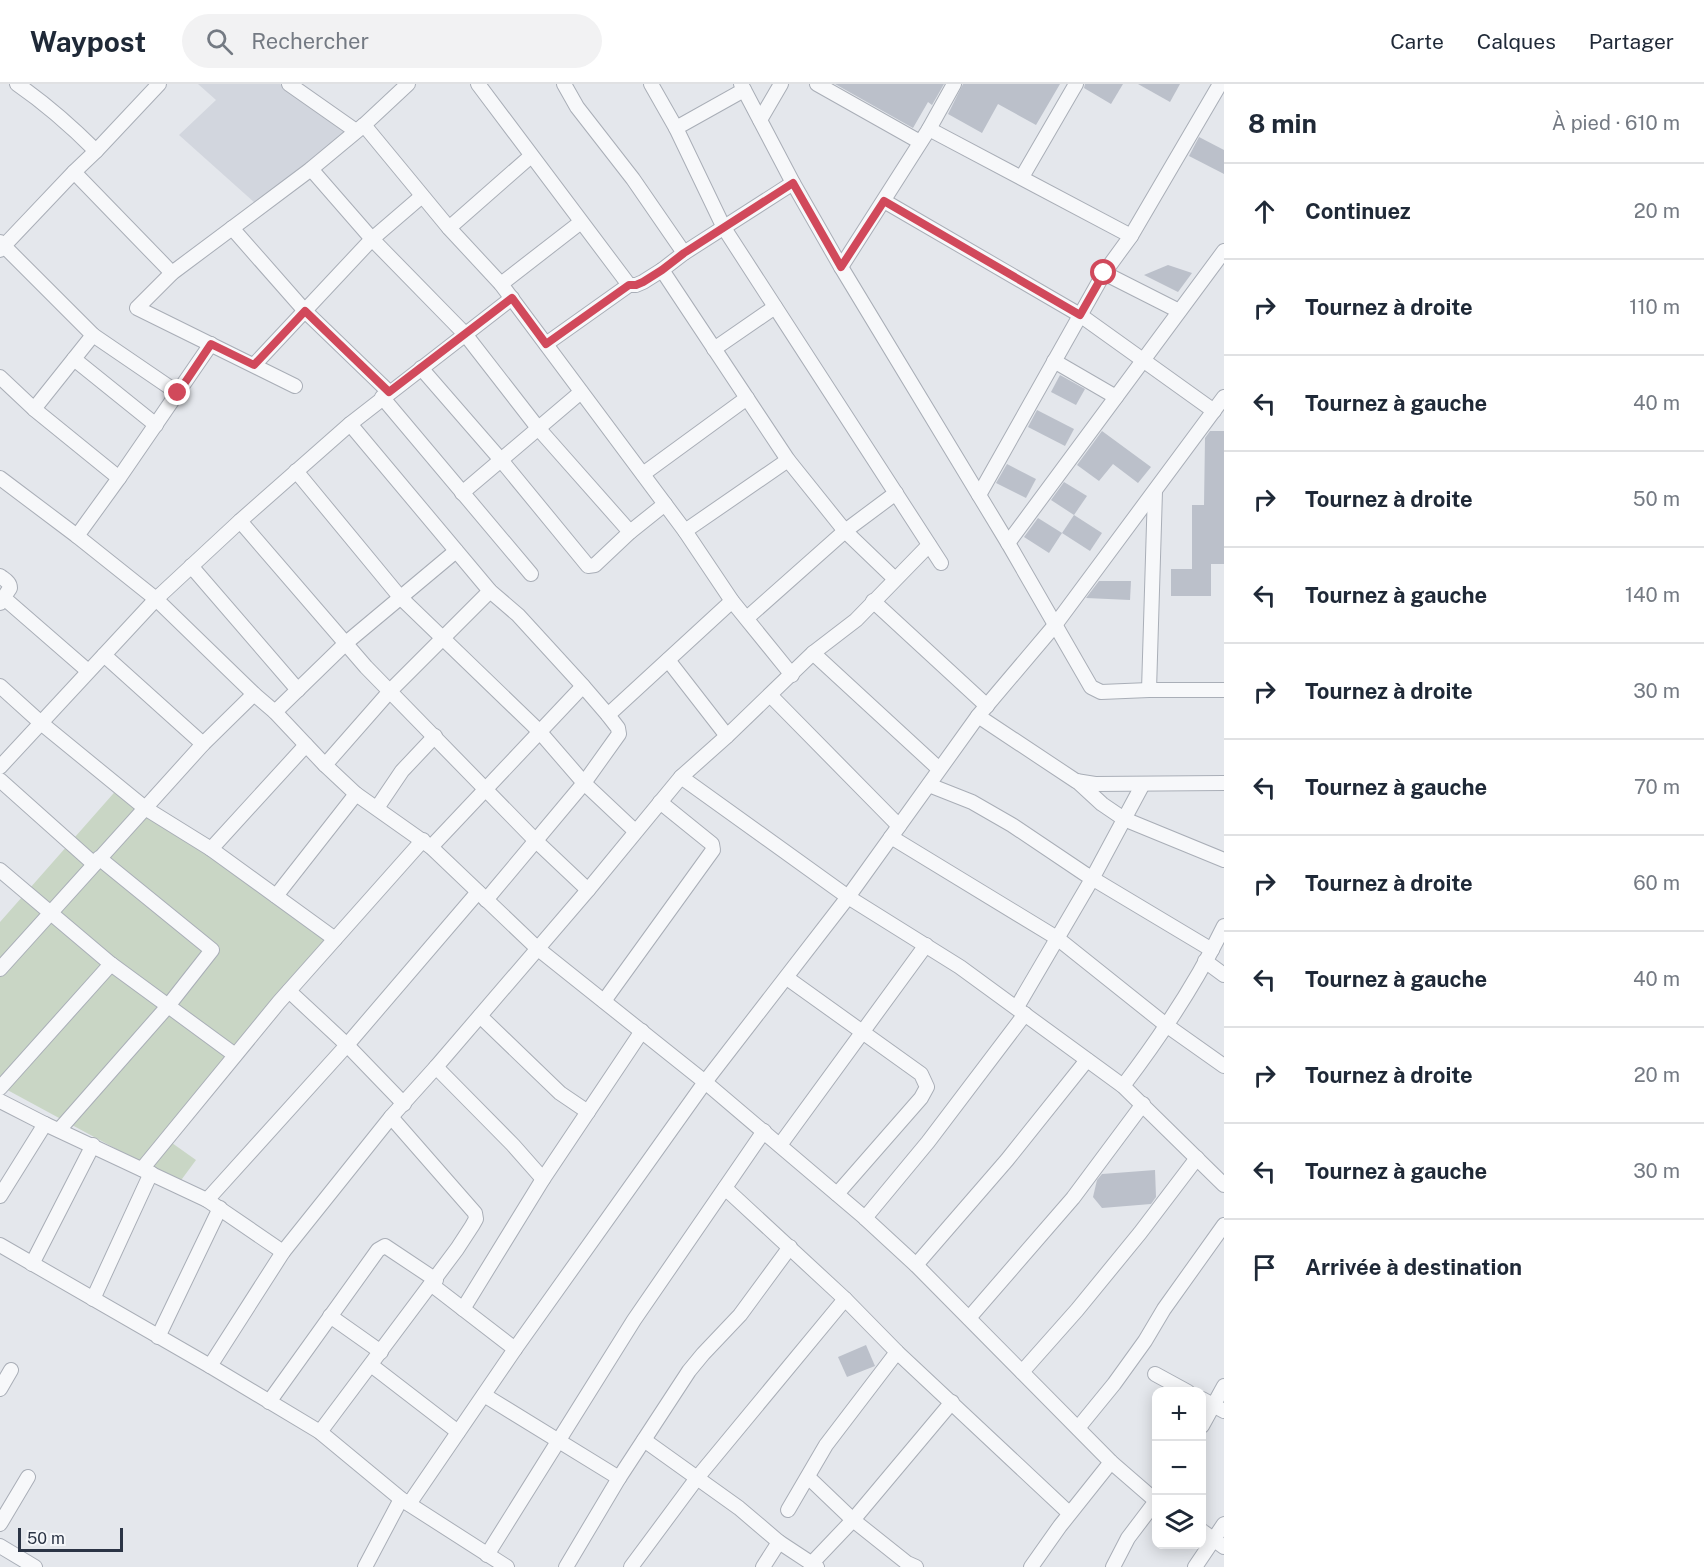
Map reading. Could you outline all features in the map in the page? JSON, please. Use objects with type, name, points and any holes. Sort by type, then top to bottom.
[{"type":"street","points":[[17,84],[44,103],[96,151]]},
{"type":"street","points":[[159,84],[1,246],[93,335],[178,393]]},
{"type":"street","points":[[289,84],[360,128],[501,284],[685,531],[732,601],[792,675]]},
{"type":"street","points":[[295,386],[137,308],[172,273],[311,169],[408,84]]},
{"type":"street","points":[[478,84],[629,285]]},
{"type":"street","points":[[564,84],[577,107],[633,179],[684,253]]},
{"type":"street","points":[[651,84],[676,128],[724,228],[941,563]]},
{"type":"street","points":[[760,120],[781,84]]},
{"type":"street","points":[[817,84],[920,142]]},
{"type":"street","points":[[841,267],[929,129],[954,84]]},
{"type":"street","points":[[1022,177],[1076,84]]},
{"type":"street","points":[[979,495],[1104,273],[1131,236],[1220,84]]},
{"type":"street","points":[[676,128],[742,87],[841,267],[1008,543],[1090,687],[1101,692],[1224,690]]},
{"type":"street","points":[[929,129],[1131,236]]},
{"type":"street","points":[[449,228],[531,156]]},
{"type":"street","points":[[311,169],[372,239],[465,334],[538,428],[630,532]]},
{"type":"street","points":[[74,172],[172,273]]},
{"type":"street","points":[[546,344],[629,285],[643,282],[793,183]]},
{"type":"street","points":[[254,365],[372,239],[422,196]]},
{"type":"street","points":[[884,201],[1080,315],[1214,411]]},
{"type":"street","points":[[501,284],[581,222]]},
{"type":"street","points":[[232,228],[305,311],[386,395],[462,493],[531,574]]},
{"type":"street","points":[[1008,543],[1224,251]]},
{"type":"street","points":[[662,270],[788,460],[844,531],[895,579]]},
{"type":"street","points":[[1104,273],[1179,311]]},
{"type":"street","points":[[0,767],[156,599],[240,521],[350,424],[512,298]]},
{"type":"street","points":[[714,349],[775,307]]},
{"type":"street","points":[[34,409],[93,335]]},
{"type":"street","points":[[77,536],[211,344]]},
{"type":"street","points":[[74,359],[156,425]]},
{"type":"street","points":[[1054,361],[1116,397]]},
{"type":"street","points":[[421,368],[501,460],[588,566],[595,565],[630,532],[665,504]]},
{"type":"street","points":[[0,377],[34,409],[119,478]]},
{"type":"street","points":[[462,493],[581,392]]},
{"type":"street","points":[[365,1567],[405,1502],[458,1432],[515,1348],[705,1082],[848,897],[983,711],[1055,625],[1224,397]]},
{"type":"street","points":[[643,474],[747,398]]},
{"type":"street","points":[[207,1200],[535,840],[584,783],[619,734],[618,728],[583,686],[518,615],[490,591],[350,424]]},
{"type":"street","points":[[685,531],[788,460]]},
{"type":"street","points":[[296,471],[400,597],[539,731],[584,783],[636,831]]},
{"type":"street","points":[[0,478],[156,599],[275,712],[356,794],[427,844],[537,948],[705,1082],[865,1218],[916,1265],[1111,1462],[1152,1498]]},
{"type":"street","points":[[1149,690],[1155,490]]},
{"type":"street","points":[[747,618],[844,531],[896,493]]},
{"type":"street","points":[[240,521],[366,667],[535,840],[588,890]]},
{"type":"street","points":[[210,1366],[283,1252],[391,1117],[588,890],[681,777],[813,653],[856,620],[929,545]]},
{"type":"street","points":[[275,712],[346,643],[456,551]]},
{"type":"street","points":[[191,566],[298,690]]},
{"type":"street","points":[[0,576],[10,585],[2,600],[88,671]]},
{"type":"street","points":[[325,765],[390,691],[490,591]]},
{"type":"street","points":[[608,715],[732,601]]},
{"type":"street","points":[[873,601],[983,711],[1076,781],[1102,804],[1124,819],[1224,860]]},
{"type":"street","points":[[813,653],[939,770]]},
{"type":"street","points":[[104,655],[203,744]]},
{"type":"street","points":[[668,660],[727,736]]},
{"type":"street","points":[[0,686],[41,723],[146,808],[211,849],[335,939]]},
{"type":"street","points":[[93,1299],[147,1171],[235,1055],[335,939],[427,844],[486,788],[583,686]]},
{"type":"street","points":[[0,969],[203,744],[254,694]]},
{"type":"street","points":[[770,695],[895,832],[1057,939],[1166,1025],[1224,1066]]},
{"type":"street","points":[[377,808],[402,771],[435,736]]},
{"type":"street","points":[[211,849],[306,745]]},
{"type":"street","points":[[681,777],[848,897],[960,967],[1123,1086],[1224,1185]]},
{"type":"street","points":[[0,780],[96,861],[212,950],[168,1006],[59,1130]]},
{"type":"street","points":[[1076,781],[1095,784],[1224,783]]},
{"type":"street","points":[[929,784],[972,802],[1012,825],[1209,956],[1224,975]]},
{"type":"street","points":[[865,1218],[928,1142],[1021,1010],[1057,939],[1143,784]]},
{"type":"street","points":[[276,896],[356,794]]},
{"type":"street","points":[[604,1001],[713,850],[712,844],[660,802]]},
{"type":"street","points":[[0,870],[111,964],[235,1055]]},
{"type":"street","points":[[1123,1086],[1166,1025],[1209,956],[1224,926]]},
{"type":"street","points":[[780,1144],[926,945]]},
{"type":"street","points":[[0,1088],[111,964]]},
{"type":"street","points":[[787,978],[921,1074],[927,1087],[921,1098],[837,1194]]},
{"type":"street","points":[[289,991],[347,1045],[404,1104]]},
{"type":"street","points":[[480,1016],[560,1093],[588,1112]]},
{"type":"street","points":[[463,1309],[543,1179],[642,1031]]},
{"type":"street","points":[[916,1265],[1007,1160],[1087,1060]]},
{"type":"street","points":[[436,1067],[543,1179]]},
{"type":"street","points":[[0,1101],[207,1200],[283,1252]]},
{"type":"street","points":[[969,1318],[1073,1198],[1143,1104]]},
{"type":"street","points":[[320,1432],[434,1282],[476,1219],[475,1213],[391,1117]]},
{"type":"street","points":[[0,1196],[45,1124]]},
{"type":"street","points":[[487,1555],[634,1320],[764,1131]]},
{"type":"street","points":[[32,1264],[93,1146]]},
{"type":"street","points":[[1022,1372],[1077,1310],[1140,1233],[1197,1158]]},
{"type":"street","points":[[725,1188],[1069,1513]]},
{"type":"street","points":[[158,1337],[220,1208]]},
{"type":"street","points":[[1078,1428],[1145,1341],[1164,1309],[1224,1225]]},
{"type":"street","points":[[0,1245],[320,1432],[405,1502],[507,1567]]},
{"type":"street","points":[[269,1402],[378,1250],[385,1246],[434,1282],[463,1309],[515,1348]]},
{"type":"street","points":[[566,1567],[619,1478],[689,1371],[740,1315],[790,1247]]},
{"type":"street","points":[[631,1567],[697,1478],[845,1299]]},
{"type":"street","points":[[330,1316],[381,1352]]},
{"type":"street","points":[[788,1510],[826,1445],[897,1352]]},
{"type":"street","points":[[371,1365],[458,1432]]},
{"type":"street","points":[[0,1389],[11,1370]]},
{"type":"street","points":[[1155,1374],[1179,1387]]},
{"type":"street","points":[[1206,1418],[1224,1386]]},
{"type":"street","points":[[484,1395],[619,1478]]},
{"type":"street","points":[[644,1440],[739,1508],[779,1542],[814,1565],[952,1402]]},
{"type":"street","points":[[1030,1567],[1069,1513],[1111,1462]]},
{"type":"street","points":[[0,1524],[28,1477]]},
{"type":"street","points":[[808,1477],[853,1520],[907,1563],[916,1567]]},
{"type":"street","points":[[1113,1567],[1128,1538],[1152,1506]]},
{"type":"street","points":[[1195,1567],[1219,1543],[1224,1524]]},
{"type":"street","points":[[1206,1535],[1219,1543]]},
{"type":"street","points":[[763,1567],[779,1542]]},
{"type":"street","points":[[0,1546],[34,1567]]},
{"type":"shaded area","points":[[198,84],[280,84],[347,131],[255,203],[179,135],[216,100]]},
{"type":"green space","points":[[120,786],[334,939],[172,1143],[196,1160],[179,1183],[0,1086],[0,922]]},
{"type":"building","points":[[835,84],[944,84],[932,105],[928,102],[913,128]]},
{"type":"building","points":[[963,84],[1060,84],[1036,125],[998,104],[982,133],[948,114]]},
{"type":"building","points":[[1085,84],[1123,84],[1111,104],[1084,88]]},
{"type":"building","points":[[1138,84],[1180,84],[1170,102]]},
{"type":"building","points":[[1199,137],[1224,150],[1224,174],[1189,156]]},
{"type":"building","points":[[1168,265],[1192,273],[1178,292],[1144,275]]},
{"type":"building","points":[[1060,375],[1085,389],[1076,405],[1051,392]]},
{"type":"building","points":[[1037,410],[1074,429],[1065,446],[1028,427]]},
{"type":"building","points":[[1102,431],[1151,467],[1138,483],[1113,464],[1099,481],[1077,465]]},
{"type":"building","points":[[1210,431],[1224,431],[1224,564],[1211,564],[1211,596],[1171,596],[1171,569],[1192,569],[1192,505],[1204,505],[1205,438]]},
{"type":"building","points":[[1007,464],[1036,479],[1026,498],[996,483]]},
{"type":"building","points":[[1064,482],[1087,496],[1074,515],[1051,500]]},
{"type":"building","points":[[1074,515],[1102,533],[1090,551],[1062,533]]},
{"type":"building","points":[[1038,518],[1062,533],[1049,553],[1024,537]]},
{"type":"building","points":[[1099,581],[1131,581],[1130,600],[1086,598]]},
{"type":"building","points":[[1155,1170],[1156,1197],[1151,1204],[1102,1208],[1093,1197],[1097,1180],[1102,1174]]},
{"type":"building","points":[[866,1345],[875,1366],[847,1377],[838,1357]]},
{"type":"route","points":[[178,393],[211,344],[254,365],[305,311],[389,392],[512,298],[546,344],[629,285],[643,282],[793,183],[841,267],[884,201],[1080,315],[1104,273]]}]
